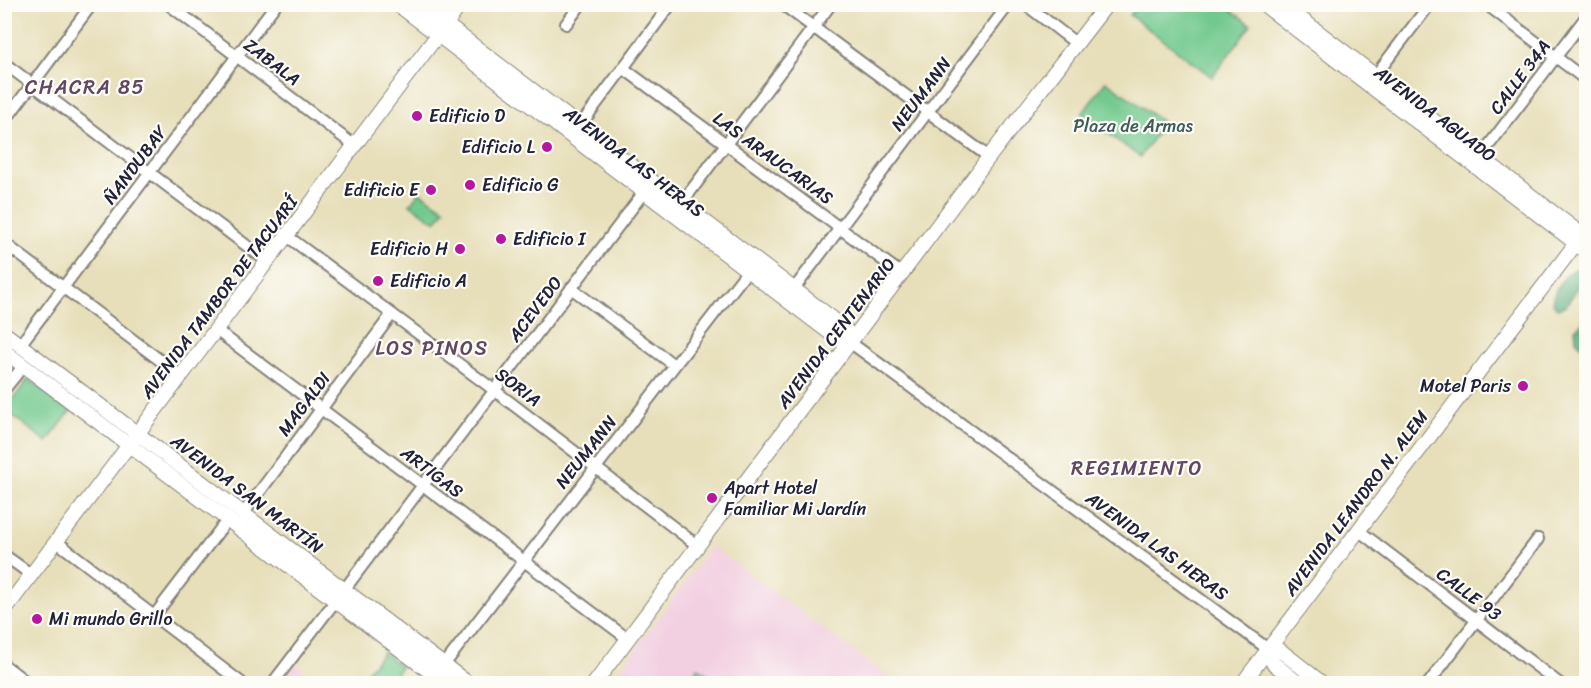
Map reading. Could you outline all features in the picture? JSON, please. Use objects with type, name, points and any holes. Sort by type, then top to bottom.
[{"type":"main road","name":"AVENIDA LAS HERAS","points":[[397,4],[442,31],[752,265],[838,339],[851,344]]},
{"type":"main road","name":"AVENIDA LAS HERAS","points":[[419,4],[442,31]]},
{"type":"main road","name":"AVENIDA TAMBOR DE TACUARÍ","points":[[4,611],[461,4]]},
{"type":"main road","name":"AVENIDA CENTENARIO","points":[[594,684],[989,157],[1107,4]]},
{"type":"main road","name":"AVENIDA AGUADO","points":[[1263,4],[1584,239]]},
{"type":"main road","name":"AVENIDA AGUADO","points":[[1282,4],[1584,239]]},
{"type":"main road","name":"AVENIDA LAS HERAS","points":[[575,132],[644,192],[677,209]]},
{"type":"main road","name":"AVENIDA LEANDRO N. ALEM","points":[[1242,684],[1358,530],[1584,239]]},
{"type":"main road","name":"AVENIDA LAS HERAS","points":[[752,265],[794,289],[845,328],[851,344]]},
{"type":"main road","name":"AVENIDA SAN MARTÍN","points":[[4,333],[228,519],[340,595]]},
{"type":"main road","name":"AVENIDA SAN MARTÍN","points":[[4,351],[243,514],[440,677],[469,684]]},
{"type":"main road","name":"AVENIDA LAS HERAS","points":[[1299,684],[1273,663],[1268,649],[1281,651],[1323,684]]},
{"type":"street","points":[[4,122],[92,4]]},
{"type":"street","name":"ZABALA","points":[[168,4],[355,146]]},
{"type":"street","name":"ÑANDUBAY","points":[[20,345],[276,4]]},
{"type":"street","points":[[566,24],[581,4]]},
{"type":"street","points":[[575,132],[671,4]]},
{"type":"street","points":[[782,4],[989,157]]},
{"type":"street","points":[[677,209],[831,4]]},
{"type":"street","name":"NEUMANN","points":[[794,289],[1009,4]]},
{"type":"street","points":[[1024,4],[1077,44]]},
{"type":"street","points":[[1375,76],[1430,4]]},
{"type":"street","points":[[1486,4],[1587,80]]},
{"type":"street","name":"CALLE 34A","points":[[1480,156],[1587,17]]},
{"type":"street","points":[[4,63],[267,261]]},
{"type":"street","name":"LAS ARAUCARIAS","points":[[623,68],[902,274]]},
{"type":"street","name":"ACEVEDO","points":[[272,684],[644,192]]},
{"type":"street","name":"SORIA","points":[[287,236],[698,546]]},
{"type":"street","points":[[4,243],[181,376]]},
{"type":"street","name":"NEUMANN","points":[[440,677],[524,561],[752,265]]},
{"type":"street","points":[[571,288],[674,365]]},
{"type":"street","name":"MAGALDI","points":[[243,514],[392,314]]},
{"type":"street","name":"ARTIGAS","points":[[216,330],[628,639]]},
{"type":"street","name":"AVENIDA LAS HERAS","points":[[851,344],[1268,649]]},
{"type":"street","points":[[4,390],[24,365]]},
{"type":"street","points":[[154,616],[228,519]]},
{"type":"street","name":"CALLE 93","points":[[1358,530],[1560,684]]},
{"type":"street","points":[[1428,684],[1538,539]]},
{"type":"street","points":[[57,542],[243,684]]},
{"type":"street","points":[[4,555],[32,575]]},
{"type":"street","points":[[4,665],[29,684]]},
{"type":"shaded area","points":[[711,546],[897,683],[610,684]]},
{"type":"shaded area","points":[[296,664],[322,683],[282,683]]},
{"type":"green space","points":[[1138,5],[1225,5],[1251,25],[1212,77],[1130,15]]},
{"type":"green space","name":"Plaza de Armas","points":[[1106,81],[1164,123],[1140,157],[1082,114]]},
{"type":"green space","points":[[419,192],[445,209],[436,222],[410,204]]},
{"type":"green space","points":[[1586,266],[1586,280],[1566,305],[1558,309],[1552,302],[1563,278],[1573,270]]},
{"type":"green space","points":[[1586,319],[1586,351],[1576,340],[1575,329]]},
{"type":"green space","points":[[28,379],[71,411],[47,442],[5,410]]},
{"type":"green space","points":[[383,652],[401,667],[388,683],[358,683]]},
{"type":"green space","points":[[698,667],[720,683],[686,683]]},
{"type":"place","name":"Edificio D","points":[[417,116]]},
{"type":"place","name":"Edificio L","points":[[547,147]]},
{"type":"place","name":"Edificio G","points":[[470,185]]},
{"type":"place","name":"Edificio E","points":[[431,190]]},
{"type":"place","name":"Edificio I","points":[[501,239]]},
{"type":"place","name":"Edificio H","points":[[460,249]]},
{"type":"place","name":"Edificio A","points":[[378,281]]},
{"type":"place","name":"Motel Paris","points":[[1523,386]]},
{"type":"place","name":"Apart Hotel Familiar Mi Jardín","points":[[712,498]]},
{"type":"place","name":"Mi mundo Grillo","points":[[37,619]]},
{"type":"district","name":"CHACRA 85","points":[[85,87]]},
{"type":"district","name":"LOS PINOS","points":[[432,348]]},
{"type":"district","name":"REGIMIENTO","points":[[1137,468]]}]
